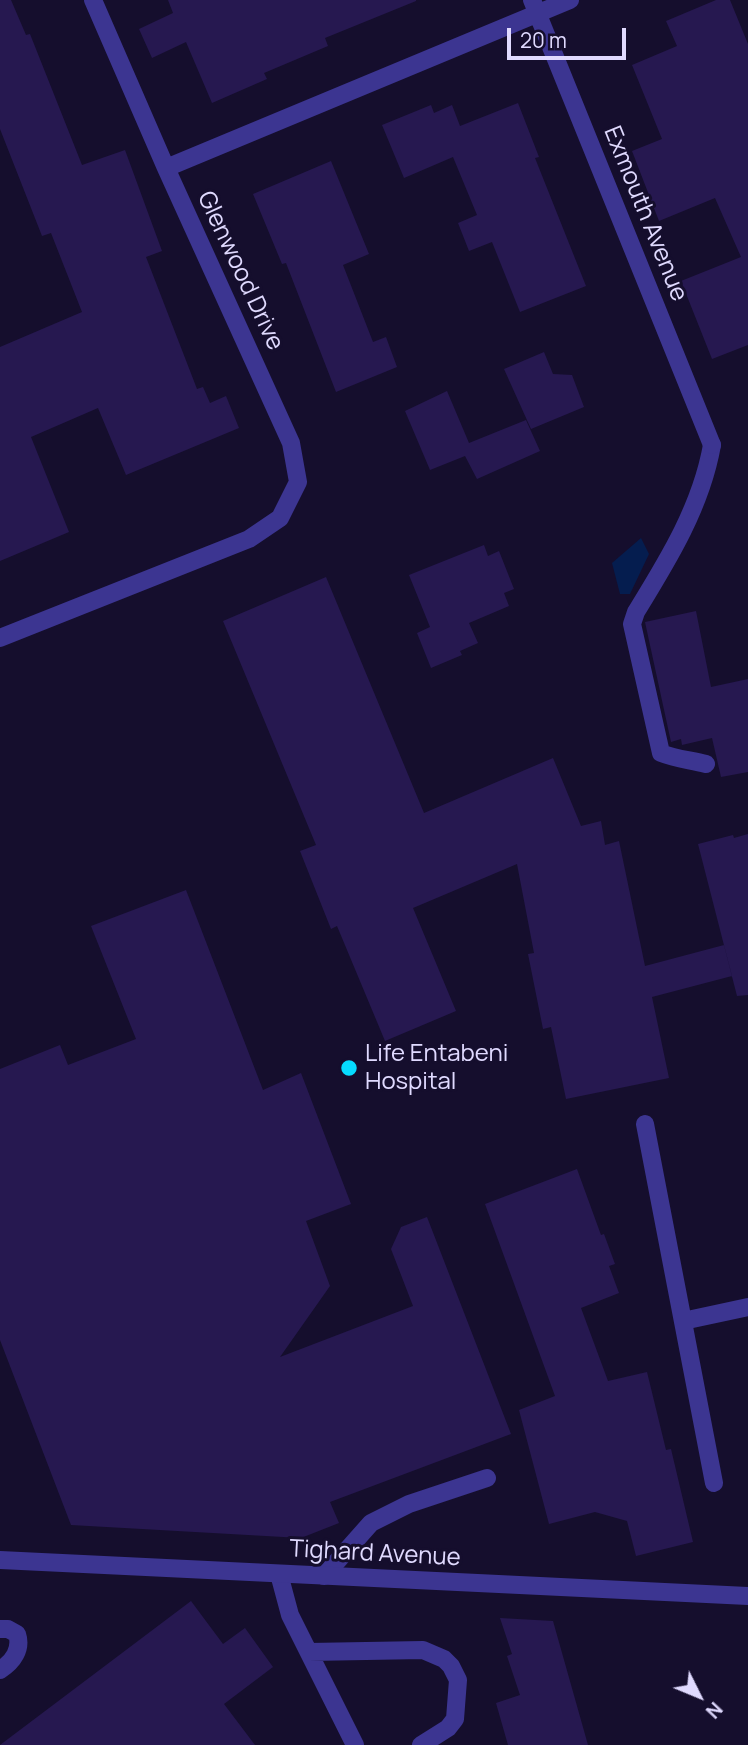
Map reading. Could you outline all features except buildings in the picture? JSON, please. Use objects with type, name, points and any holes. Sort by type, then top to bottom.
[{"type":"street","name":"Glenwood Drive","points":[[0,638],[249,539],[280,517],[298,482],[291,443],[93,0]]},
{"type":"street","points":[[166,168],[535,7],[570,0]]},
{"type":"street","name":"Exmouth Avenue","points":[[535,7],[712,445],[707,475],[694,509],[636,612],[632,624],[661,753],[674,759],[688,759],[706,764]]},
{"type":"street","points":[[645,1124],[714,1483]]},
{"type":"street","points":[[683,1321],[748,1307]]},
{"type":"street","points":[[324,1576],[371,1523],[409,1504],[487,1478]]},
{"type":"street","name":"Tighard Avenue","points":[[0,1560],[748,1596]]},
{"type":"street","points":[[279,1574],[290,1615],[355,1745]]},
{"type":"street","points":[[0,1629],[8,1629],[17,1634],[20,1642],[17,1654],[0,1670]]},
{"type":"street","points":[[309,1652],[424,1650],[444,1659],[458,1680],[455,1719],[449,1728],[422,1745]]},
{"type":"water","points":[[641,538],[649,554],[630,594],[620,594],[612,563]]},
{"type":"place","name":"Life Entabeni Hospital","points":[[349,1068]]}]
